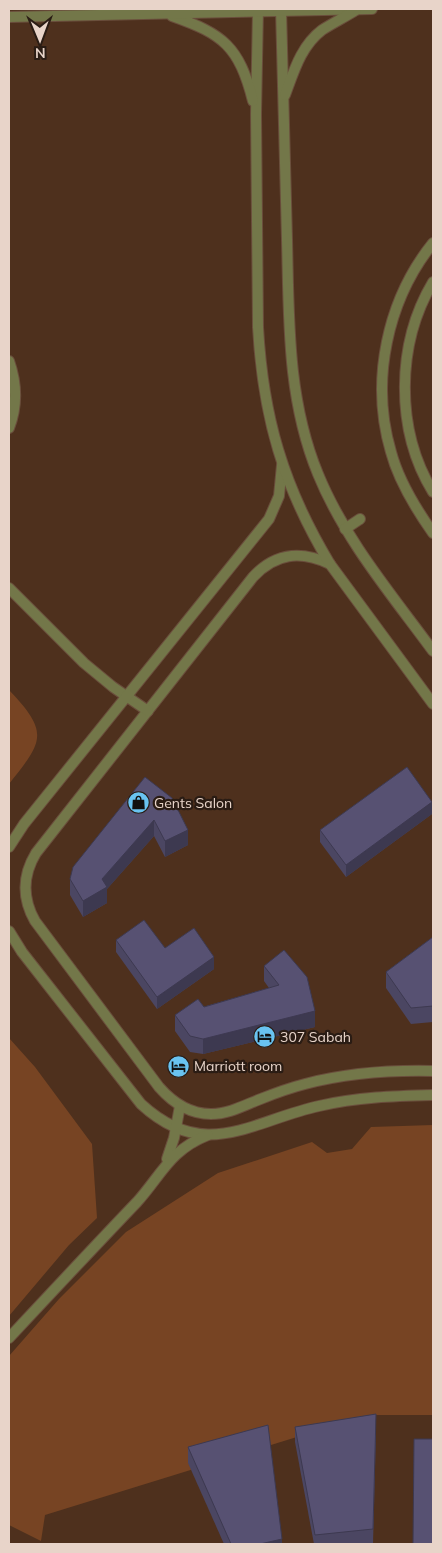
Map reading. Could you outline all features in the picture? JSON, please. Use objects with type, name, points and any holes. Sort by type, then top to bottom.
[{"type":"street","points":[[283,100],[299,58],[305,48],[322,31],[358,9]]},
{"type":"street","points":[[9,17],[258,10],[372,9]]},
{"type":"street","points":[[258,10],[256,114],[258,327],[260,362],[270,422],[282,465],[303,516],[330,564],[433,704]]},
{"type":"street","points":[[281,10],[290,355],[299,416],[307,446],[330,502],[345,529],[433,651]]},
{"type":"street","points":[[166,14],[207,29],[231,48],[246,75],[256,114]]},
{"type":"street","points":[[433,243],[414,270],[395,313],[388,336],[382,383],[383,407],[391,454],[410,497],[433,533]]},
{"type":"street","points":[[433,282],[420,309],[413,331],[405,376],[406,406],[413,444],[420,466],[433,492]]},
{"type":"street","points":[[9,361],[14,377],[16,396],[14,416],[9,428]]},
{"type":"street","points":[[9,847],[24,824],[268,519],[279,496],[282,465]]},
{"type":"street","points":[[345,529],[360,519]]},
{"type":"street","points":[[330,564],[308,556],[286,556],[278,558],[259,570],[36,853],[30,863],[24,887],[29,911],[35,921],[159,1088],[180,1106],[199,1113],[223,1113],[281,1091],[331,1079],[377,1072],[433,1071]]},
{"type":"street","points":[[9,588],[84,663],[148,711]]},
{"type":"street","points":[[9,932],[22,952],[141,1104],[176,1128],[208,1135],[238,1132],[301,1110],[334,1102],[382,1096],[433,1095]]},
{"type":"street","points":[[162,1169],[171,1149],[180,1106]]},
{"type":"street","points":[[9,1338],[140,1198],[169,1160],[187,1145],[208,1135]]},
{"type":"shaded area","points":[[9,690],[31,717],[36,727],[37,737],[35,747],[9,784]]},
{"type":"shaded area","points":[[9,1038],[35,1067],[92,1144],[97,1218],[69,1245],[9,1316]]},
{"type":"shaded area","points":[[433,1125],[433,1415],[368,1415],[45,1515],[41,1541],[9,1525],[9,1356],[59,1299],[126,1232],[218,1173],[312,1142],[327,1153],[352,1149],[371,1127]]},
{"type":"building","points":[[407,767],[432,802],[346,865],[320,830]]},
{"type":"building","points":[[145,777],[172,798],[188,830],[165,841],[154,820],[102,879],[107,887],[83,901],[70,879],[73,867]]},
{"type":"building","points":[[144,920],[165,948],[194,928],[214,957],[157,997],[116,940]]},
{"type":"building","points":[[433,937],[433,1006],[411,1008],[386,972]]},
{"type":"building","points":[[284,950],[307,977],[315,1011],[203,1039],[190,1036],[175,1015],[198,999],[204,1007],[279,985],[264,966]]},
{"type":"building","points":[[376,1414],[373,1529],[315,1535],[295,1427]]},
{"type":"building","points":[[268,1425],[282,1539],[260,1544],[231,1544],[188,1447]]},
{"type":"building","points":[[414,1439],[433,1439],[433,1544],[413,1544]]},
{"type":"place","name":"Gents Salon","points":[[138,803]]},
{"type":"place","name":"307 Sabah","points":[[264,1037]]},
{"type":"place","name":"Marriott room","points":[[178,1066]]}]
